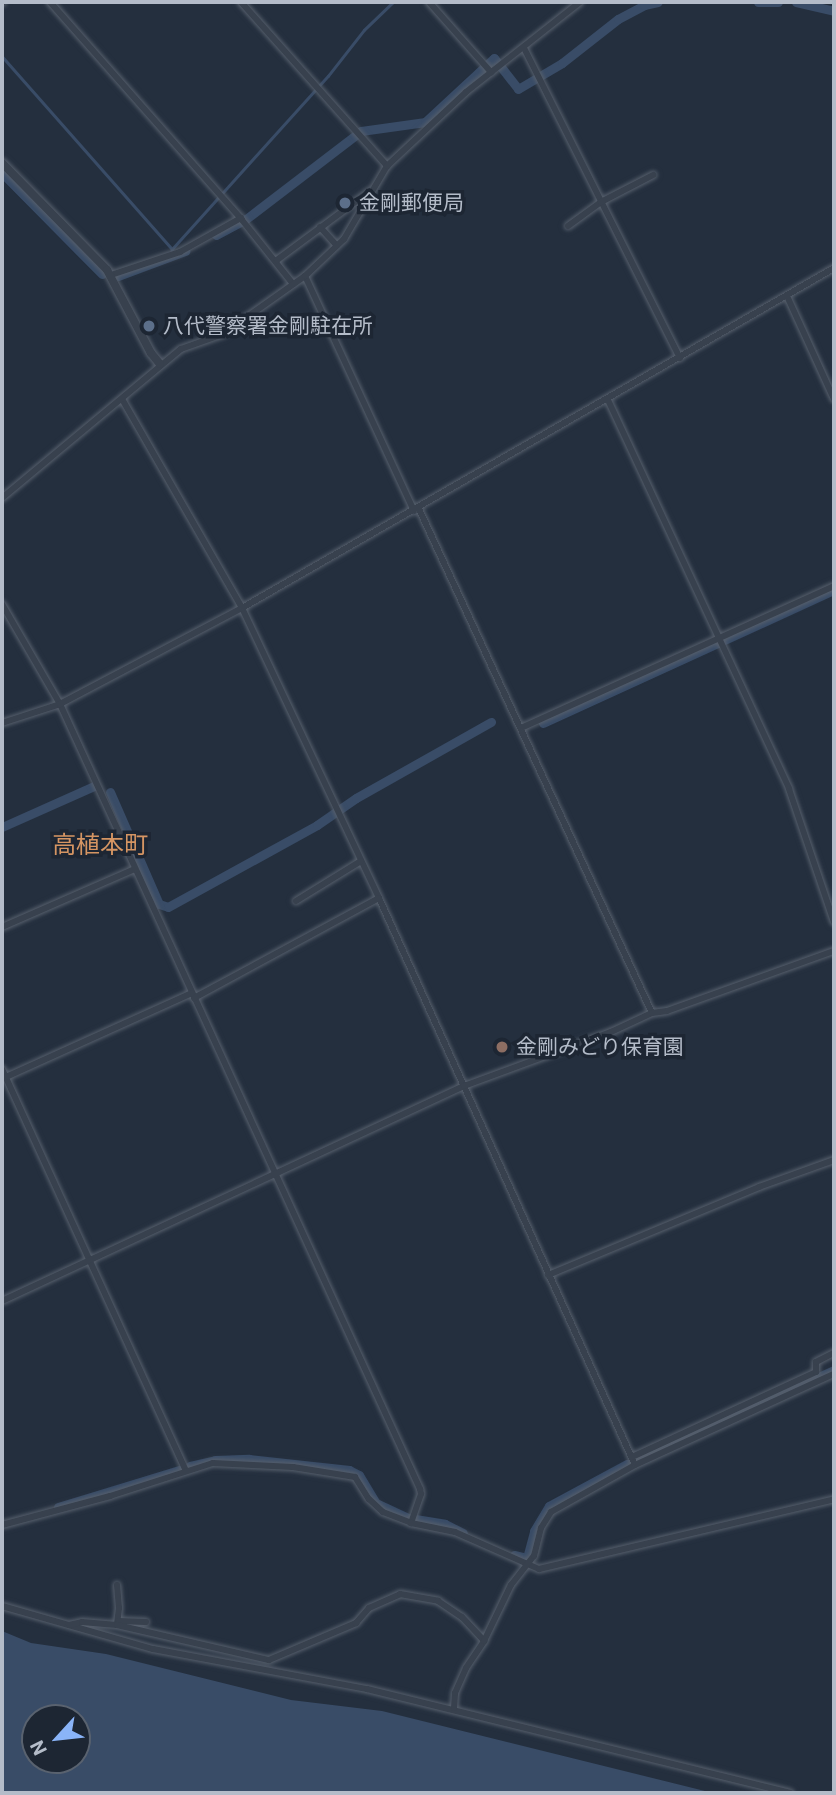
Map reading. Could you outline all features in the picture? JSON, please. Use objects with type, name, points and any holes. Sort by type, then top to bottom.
[{"type":"street","points":[[50,2],[243,220],[293,284]]},
{"type":"street","points":[[241,2],[387,166]]},
{"type":"street","points":[[429,2],[492,71]]},
{"type":"street","points":[[565,2],[573,8]]},
{"type":"street","points":[[2,498],[181,349],[223,334],[305,276],[337,246],[387,166],[492,71],[580,2]]},
{"type":"street","points":[[524,48],[680,358]]},
{"type":"street","points":[[2,163],[111,275],[151,353],[160,365]]},
{"type":"street","points":[[568,226],[601,202],[653,175]]},
{"type":"street","points":[[276,260],[372,190]]},
{"type":"street","points":[[111,275],[180,252],[243,220]]},
{"type":"street","points":[[320,227],[337,246]]},
{"type":"street","points":[[2,723],[60,704],[242,608],[834,268]]},
{"type":"street","points":[[305,276],[521,728],[652,1013]]},
{"type":"street","points":[[787,296],[834,399]]},
{"type":"street","points":[[122,399],[242,608],[379,898],[635,1465]]},
{"type":"street","points":[[608,400],[789,789],[834,922]]},
{"type":"street","points":[[521,728],[721,641],[834,586]]},
{"type":"street","points":[[2,604],[60,704],[420,1489],[421,1494],[411,1523]]},
{"type":"street","points":[[296,901],[361,861]]},
{"type":"street","points":[[2,927],[135,869]]},
{"type":"street","points":[[6,1077],[193,995],[379,898]]},
{"type":"street","points":[[2,1301],[464,1086],[611,1032],[652,1013],[667,1011],[834,951]]},
{"type":"street","points":[[2,1069],[187,1470]]},
{"type":"street","points":[[548,1275],[759,1187],[834,1160]]},
{"type":"street","points":[[632,1457],[816,1372],[816,1362],[834,1353]]},
{"type":"street","points":[[454,1708],[455,1693],[466,1668],[484,1641],[510,1586],[534,1556],[541,1528],[551,1512],[635,1465],[834,1374]]},
{"type":"street","points":[[2,1525],[99,1499],[213,1463],[239,1463],[348,1474],[360,1480],[369,1499],[383,1512],[411,1523],[455,1532],[539,1569],[834,1499]]},
{"type":"street","points":[[117,1585],[117,1623]]},
{"type":"street","points":[[117,1623],[269,1660],[356,1623],[369,1608],[400,1594],[438,1601],[462,1618],[484,1641]]},
{"type":"street","points":[[2,1606],[153,1649],[454,1708],[790,1793]]},
{"type":"street","points":[[66,1625],[82,1622],[146,1622]]},
{"type":"water","points":[[2,1631],[31,1643],[106,1654],[291,1700],[382,1711],[713,1793],[2,1793]]},
{"type":"waterway","points":[[170,259],[172,249],[328,76],[364,30],[393,2]]},
{"type":"waterway","points":[[216,235],[246,219],[361,131],[425,122],[494,58],[518,89],[562,63],[618,19],[644,5],[658,2]]},
{"type":"waterway","points":[[758,2],[778,2]]},
{"type":"waterway","points":[[796,2],[834,11]]},
{"type":"waterway","points":[[2,56],[171,248]]},
{"type":"waterway","points":[[2,173],[102,274]]},
{"type":"waterway","points":[[118,276],[185,251]]},
{"type":"waterway","points":[[543,723],[834,590]]},
{"type":"waterway","points":[[110,792],[159,904],[168,907],[317,825],[356,798],[491,722]]},
{"type":"waterway","points":[[2,827],[94,786]]},
{"type":"waterway","points":[[634,1460],[834,1370]]},
{"type":"waterway","points":[[190,1466],[215,1460],[249,1459],[349,1470],[359,1475],[376,1503],[408,1518]]},
{"type":"waterway","points":[[514,1555],[527,1558],[534,1531],[549,1506],[627,1464]]},
{"type":"waterway","points":[[58,1507],[182,1469]]},
{"type":"waterway","points":[[415,1519],[445,1524],[463,1533]]},
{"type":"place","name":"金剛郵便局","points":[[345,203]]},
{"type":"place","name":"八代警察署金剛駐在所","points":[[149,326]]},
{"type":"place","name":"金剛みどり保育園","points":[[502,1047]]},
{"type":"district","name":"高植本町","points":[[100,846]]}]
